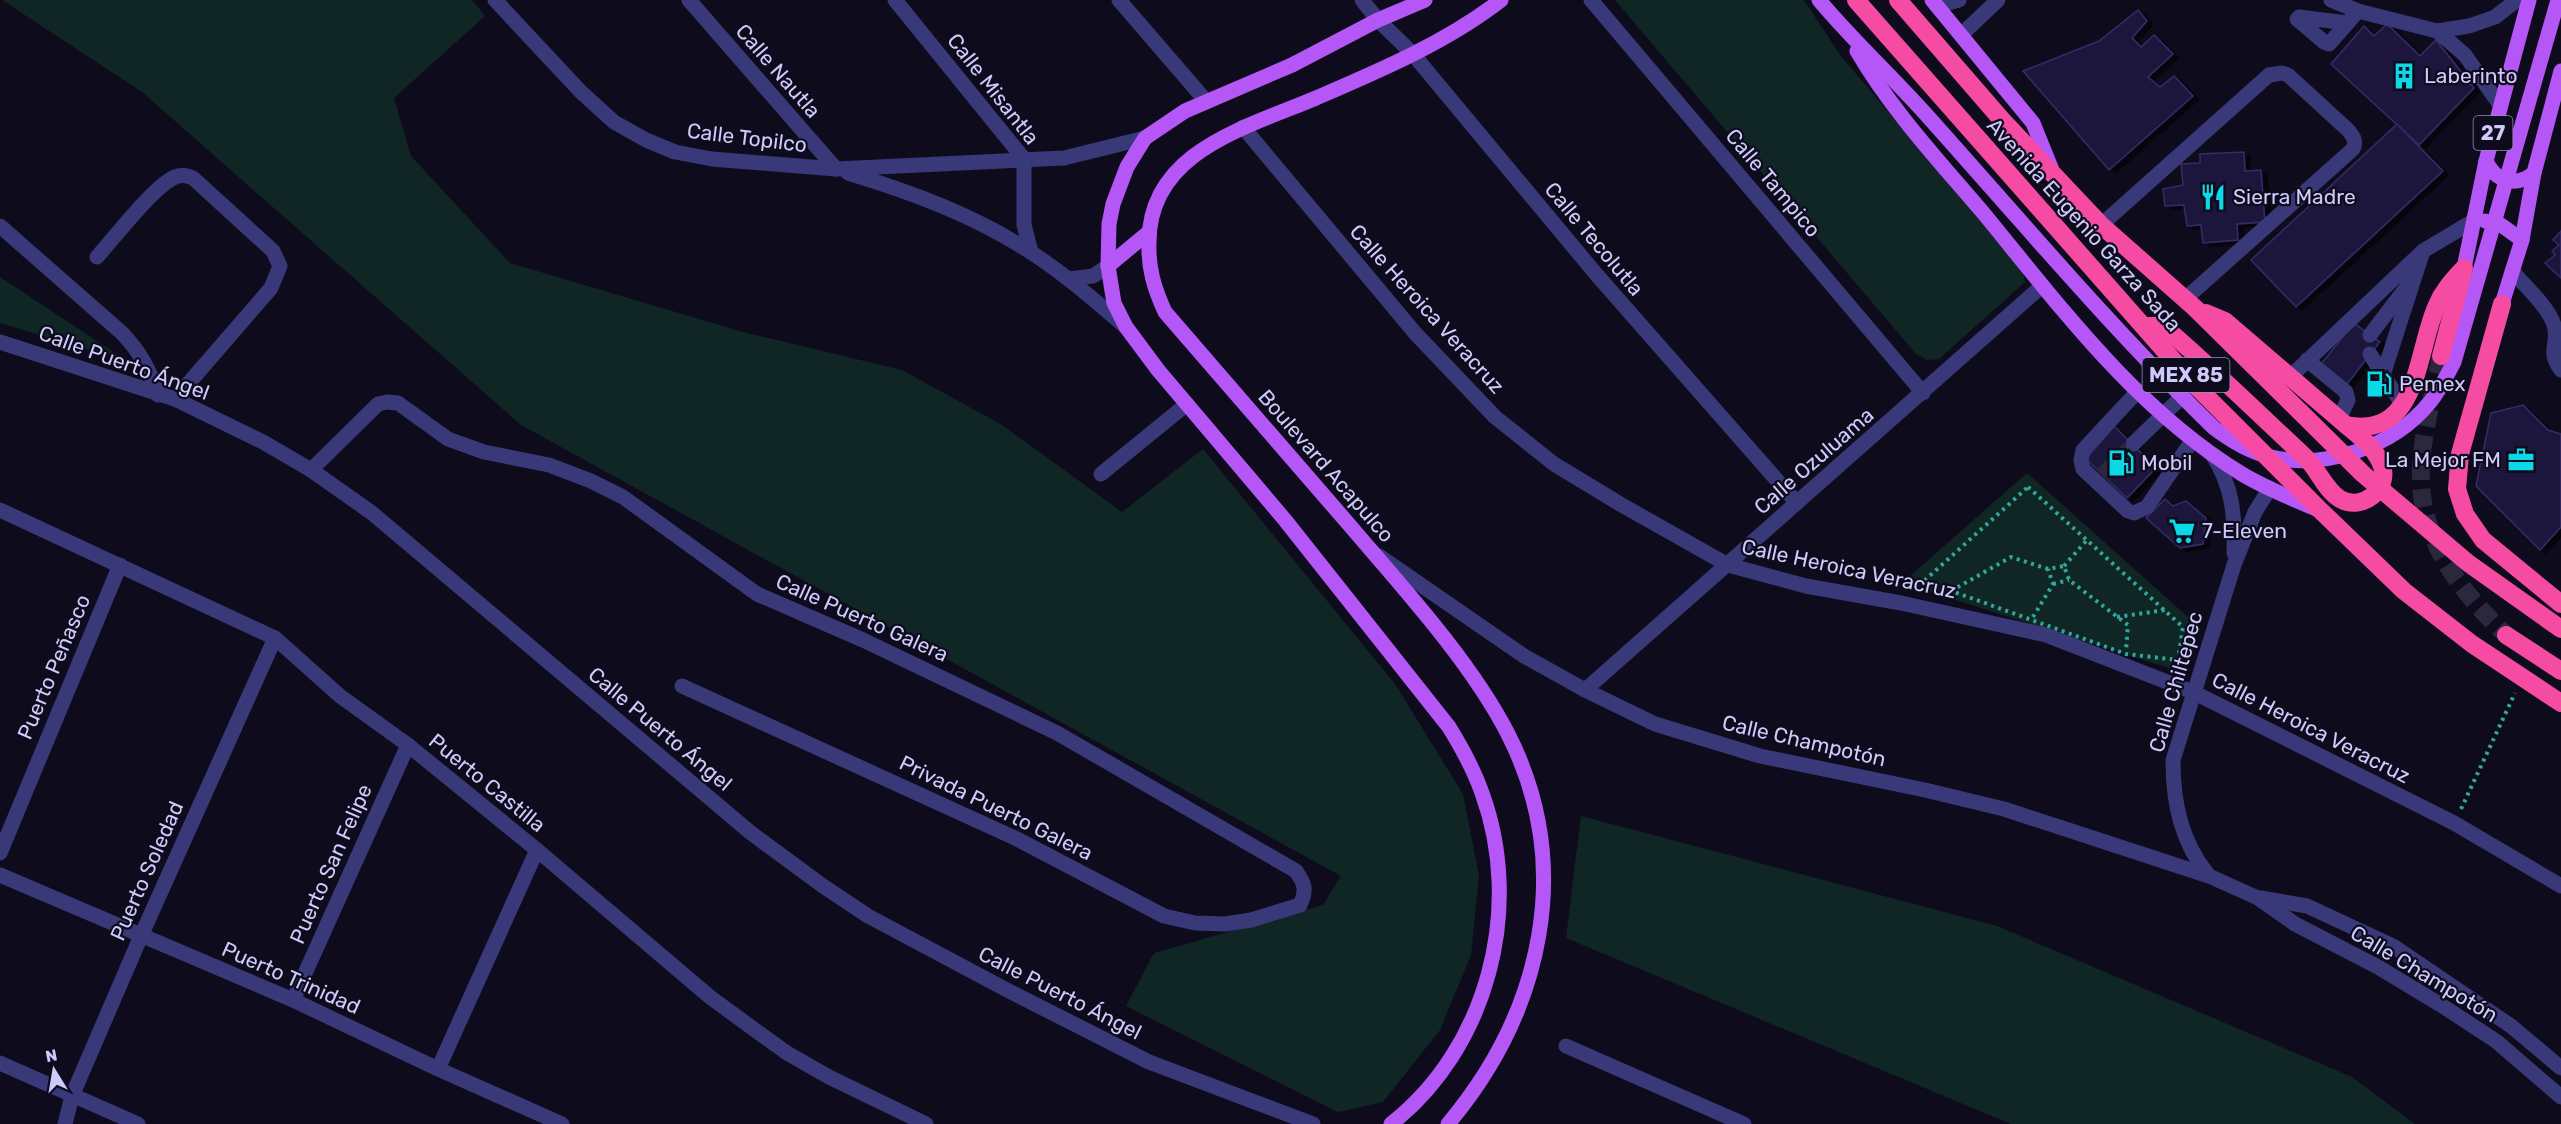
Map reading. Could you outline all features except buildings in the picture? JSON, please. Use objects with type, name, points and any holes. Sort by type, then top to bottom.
[{"type":"highway","name":"Avenida Eugenio Garza Sada","points":[[1856,0],[2040,212],[2195,385],[2320,510],[2404,591],[2472,644],[2561,703]]},
{"type":"highway","name":"Avenida Eugenio Garza Sada","points":[[1898,0],[2056,178],[2101,225],[2190,303],[2363,474],[2435,537],[2505,591],[2561,629]]},
{"type":"highway","points":[[2342,422],[2369,427],[2380,424],[2403,405],[2421,360],[2436,306],[2446,288],[2464,268]]},
{"type":"highway","points":[[2441,356],[2464,268]]},
{"type":"highway","points":[[2144,326],[2157,326],[2170,332],[2307,459],[2341,500],[2358,503],[2376,492],[2382,484],[2384,475],[2371,446],[2225,321],[2190,303]]},
{"type":"highway","points":[[2502,304],[2460,454],[2457,489],[2465,514],[2483,540],[2561,604]]},
{"type":"highway","points":[[2506,634],[2561,671]]},
{"type":"main road","points":[[1391,1124],[1407,1112],[1456,1052],[1480,1002],[1499,922],[1500,894],[1495,846],[1483,794],[1467,758],[1449,727],[1292,529],[1186,404],[1126,327],[1114,303],[1107,243],[1113,204],[1127,167],[1145,138],[1185,111],[1292,65],[1378,20],[1425,0]]},
{"type":"main road","name":"Boulevard Acapulco","points":[[1448,1124],[1485,1077],[1497,1056],[1521,1004],[1531,972],[1543,909],[1544,877],[1538,822],[1531,790],[1521,762],[1501,722],[1448,643],[1374,553],[1165,312],[1155,292],[1149,270],[1149,232],[1151,214],[1157,197],[1178,169],[1208,145],[1243,127],[1317,97],[1412,53],[1473,20],[1501,0]]},
{"type":"main road","points":[[1819,0],[1847,33],[1914,101],[2105,316],[2214,428],[2238,444],[2265,456],[2298,461],[2326,458],[2371,445],[2389,436],[2408,423],[2430,401],[2454,362],[2558,0]]},
{"type":"main road","name":"27","points":[[2464,268],[2486,161],[2529,0]]},
{"type":"main road","points":[[1934,3],[2032,123],[2056,178]]},
{"type":"main road","points":[[1847,33],[1886,94],[2043,286],[2137,392],[2162,417],[2192,441],[2244,476],[2320,510]]},
{"type":"main road","name":"27","points":[[2502,304],[2522,240],[2534,173],[2557,99],[2561,71]]},
{"type":"main road","points":[[2486,161],[2494,174],[2508,181],[2522,180],[2534,173]]},
{"type":"main road","points":[[2475,220],[2501,225],[2522,240]]},
{"type":"main road","points":[[1108,266],[1149,232]]},
{"type":"street","name":"Calle Topilco","points":[[495,0],[581,92],[614,122],[645,140],[675,152],[712,159],[836,169],[1064,158],[1145,138]]},
{"type":"street","name":"Calle Nautla","points":[[689,0],[836,169]]},
{"type":"street","name":"Calle Misantla","points":[[895,0],[1024,159],[1024,225],[1031,252]]},
{"type":"street","points":[[1119,0],[1206,101]]},
{"type":"street","name":"Calle Tecolutla","points":[[1362,0],[1378,20],[1412,53],[1596,274],[1797,503]]},
{"type":"street","name":"Calle Tampico","points":[[1591,0],[1923,393]]},
{"type":"street","points":[[1934,3],[1959,0]]},
{"type":"street","points":[[2331,0],[2358,11],[2437,31],[2469,26],[2495,17],[2517,0]]},
{"type":"street","points":[[1961,35],[1989,3]]},
{"type":"street","points":[[2347,23],[2358,11]]},
{"type":"street","points":[[2437,31],[2465,55],[2500,105]]},
{"type":"street","points":[[2101,225],[2269,75],[2275,73],[2288,75],[2348,130],[2355,144],[2353,149],[2190,303]]},
{"type":"street","name":"Calle Heroica Veracruz","points":[[1243,127],[1415,333],[1495,417],[1554,464],[1728,565],[1806,586],[1901,603],[2046,636],[2193,692],[2454,823],[2561,886]]},
{"type":"street","name":"Calle Topilco","points":[[836,169],[916,195],[959,214],[1031,252],[1069,279],[1126,327]]},
{"type":"street","points":[[97,257],[141,207],[166,183],[185,175],[194,178],[273,251],[277,258],[280,267],[278,277],[263,299],[175,399]]},
{"type":"street","points":[[2290,377],[2423,251],[2475,220]]},
{"type":"street","points":[[0,226],[122,333],[140,353],[151,373],[158,395]]},
{"type":"street","points":[[2383,375],[2423,251]]},
{"type":"street","points":[[1069,279],[1093,276],[1108,266]]},
{"type":"street","points":[[2512,272],[2543,306],[2555,329],[2552,353],[2561,370]]},
{"type":"street","points":[[2370,335],[2406,286],[2414,280]]},
{"type":"street","name":"Calle Ozuluama","points":[[1585,690],[2043,286]]},
{"type":"street","name":"Calle Puerto Ángel","points":[[0,342],[175,399],[263,442],[311,470],[372,513],[751,832],[823,886],[868,916],[1149,1062],[1314,1124]]},
{"type":"street","points":[[2370,354],[2403,405]]},
{"type":"street","points":[[2307,360],[2346,392],[2348,400],[2342,422]]},
{"type":"street","points":[[2133,444],[2195,385]]},
{"type":"street","points":[[2137,392],[2083,450],[2081,459],[2083,469],[2099,478],[2128,511],[2140,511],[2147,507],[2192,441]]},
{"type":"street","name":"Calle Puerto Galera","points":[[311,470],[378,404],[392,402],[398,403],[448,439],[484,452],[560,468],[623,497],[757,594],[863,640],[1057,733],[1279,860],[1296,871],[1304,883],[1306,893],[1300,905]]},
{"type":"street","points":[[1101,474],[1186,404]]},
{"type":"street","name":"Calle Chiltepec","points":[[2212,454],[2223,472],[2232,495],[2235,519],[2234,565]]},
{"type":"street","name":"Calle Chiltepec","points":[[2209,876],[2196,861],[2177,813],[2173,787],[2173,760],[2234,565],[2255,512],[2270,488]]},
{"type":"street","name":"Puerto Castilla","points":[[0,510],[275,638],[340,696],[408,745],[537,850],[710,997],[787,1053],[829,1077],[926,1124]]},
{"type":"street","name":"Calle Champotón","points":[[1374,553],[1524,656],[1585,690],[1655,724],[1760,756],[2004,809],[2209,876],[2258,898],[2295,924],[2378,967],[2496,1041],[2561,1097]]},
{"type":"street","name":"Puerto Peñasco","points":[[0,853],[120,565]]},
{"type":"street","name":"Puerto Soledad","points":[[65,1124],[72,1096],[141,936],[275,638]]},
{"type":"street","name":"Privada Puerto Galera","points":[[682,686],[1004,833],[1164,916],[1195,923],[1225,924],[1251,920],[1300,905]]},
{"type":"street","name":"Puerto San Felipe","points":[[293,1000],[408,745]]},
{"type":"street","points":[[438,1069],[537,850]]},
{"type":"street","name":"Puerto Trinidad","points":[[0,875],[293,1000],[438,1069],[562,1124]]},
{"type":"street","name":"Calle Champotón","points":[[2258,898],[2307,906],[2393,946],[2511,1026],[2561,1068]]},
{"type":"street","points":[[1566,1046],[1744,1124]]},
{"type":"street","points":[[0,1063],[138,1124]]},
{"type":"path","points":[[2028,487],[2183,627],[2178,660],[2126,654],[1950,591],[1924,581],[2028,487]]},
{"type":"path","points":[[1950,591],[2011,557],[2048,569],[2064,566],[2087,540]]},
{"type":"path","points":[[2064,566],[2069,580],[2128,625],[2126,654]]},
{"type":"path","points":[[2048,569],[2053,584]]},
{"type":"path","points":[[2031,620],[2053,584],[2069,580]]},
{"type":"path","points":[[2116,617],[2165,610]]},
{"type":"path","points":[[2454,823],[2522,677]]},
{"type":"green space","points":[[2,0],[472,0],[485,16],[394,98],[411,156],[510,263],[743,332],[902,370],[1002,425],[1122,512],[1203,449],[1395,684],[1463,794],[1479,876],[1471,955],[1440,1030],[1383,1102],[1338,1112],[1126,1006],[1154,953],[1323,905],[1341,876],[521,425],[142,92]]},
{"type":"green space","points":[[1615,0],[1804,0],[1840,55],[2023,271],[2025,282],[1939,359],[1927,360],[1916,354]]},
{"type":"green space","points":[[0,277],[127,361],[0,323]]},
{"type":"green space","points":[[2027,473],[2197,625],[2187,664],[2172,669],[1902,583]]},
{"type":"green space","points":[[1581,816],[1997,926],[2352,1077],[2415,1124],[2011,1124],[1566,938]]},
{"type":"tunnel","points":[[2441,356],[2422,455],[2422,494],[2426,517],[2434,540],[2458,581],[2472,600],[2506,635]]},
{"type":"tunnel","points":[[2102,475],[2133,444]]},
{"type":"place","name":"Laberinto","points":[[2404,76]]},
{"type":"place","name":"Sierra Madre","points":[[2213,197]]},
{"type":"place","name":"Pemex","points":[[2379,384]]},
{"type":"place","name":"La Mejor FM","points":[[2521,460]]},
{"type":"place","name":"Mobil","points":[[2121,463]]},
{"type":"place","name":"7-Eleven","points":[[2182,531]]}]
